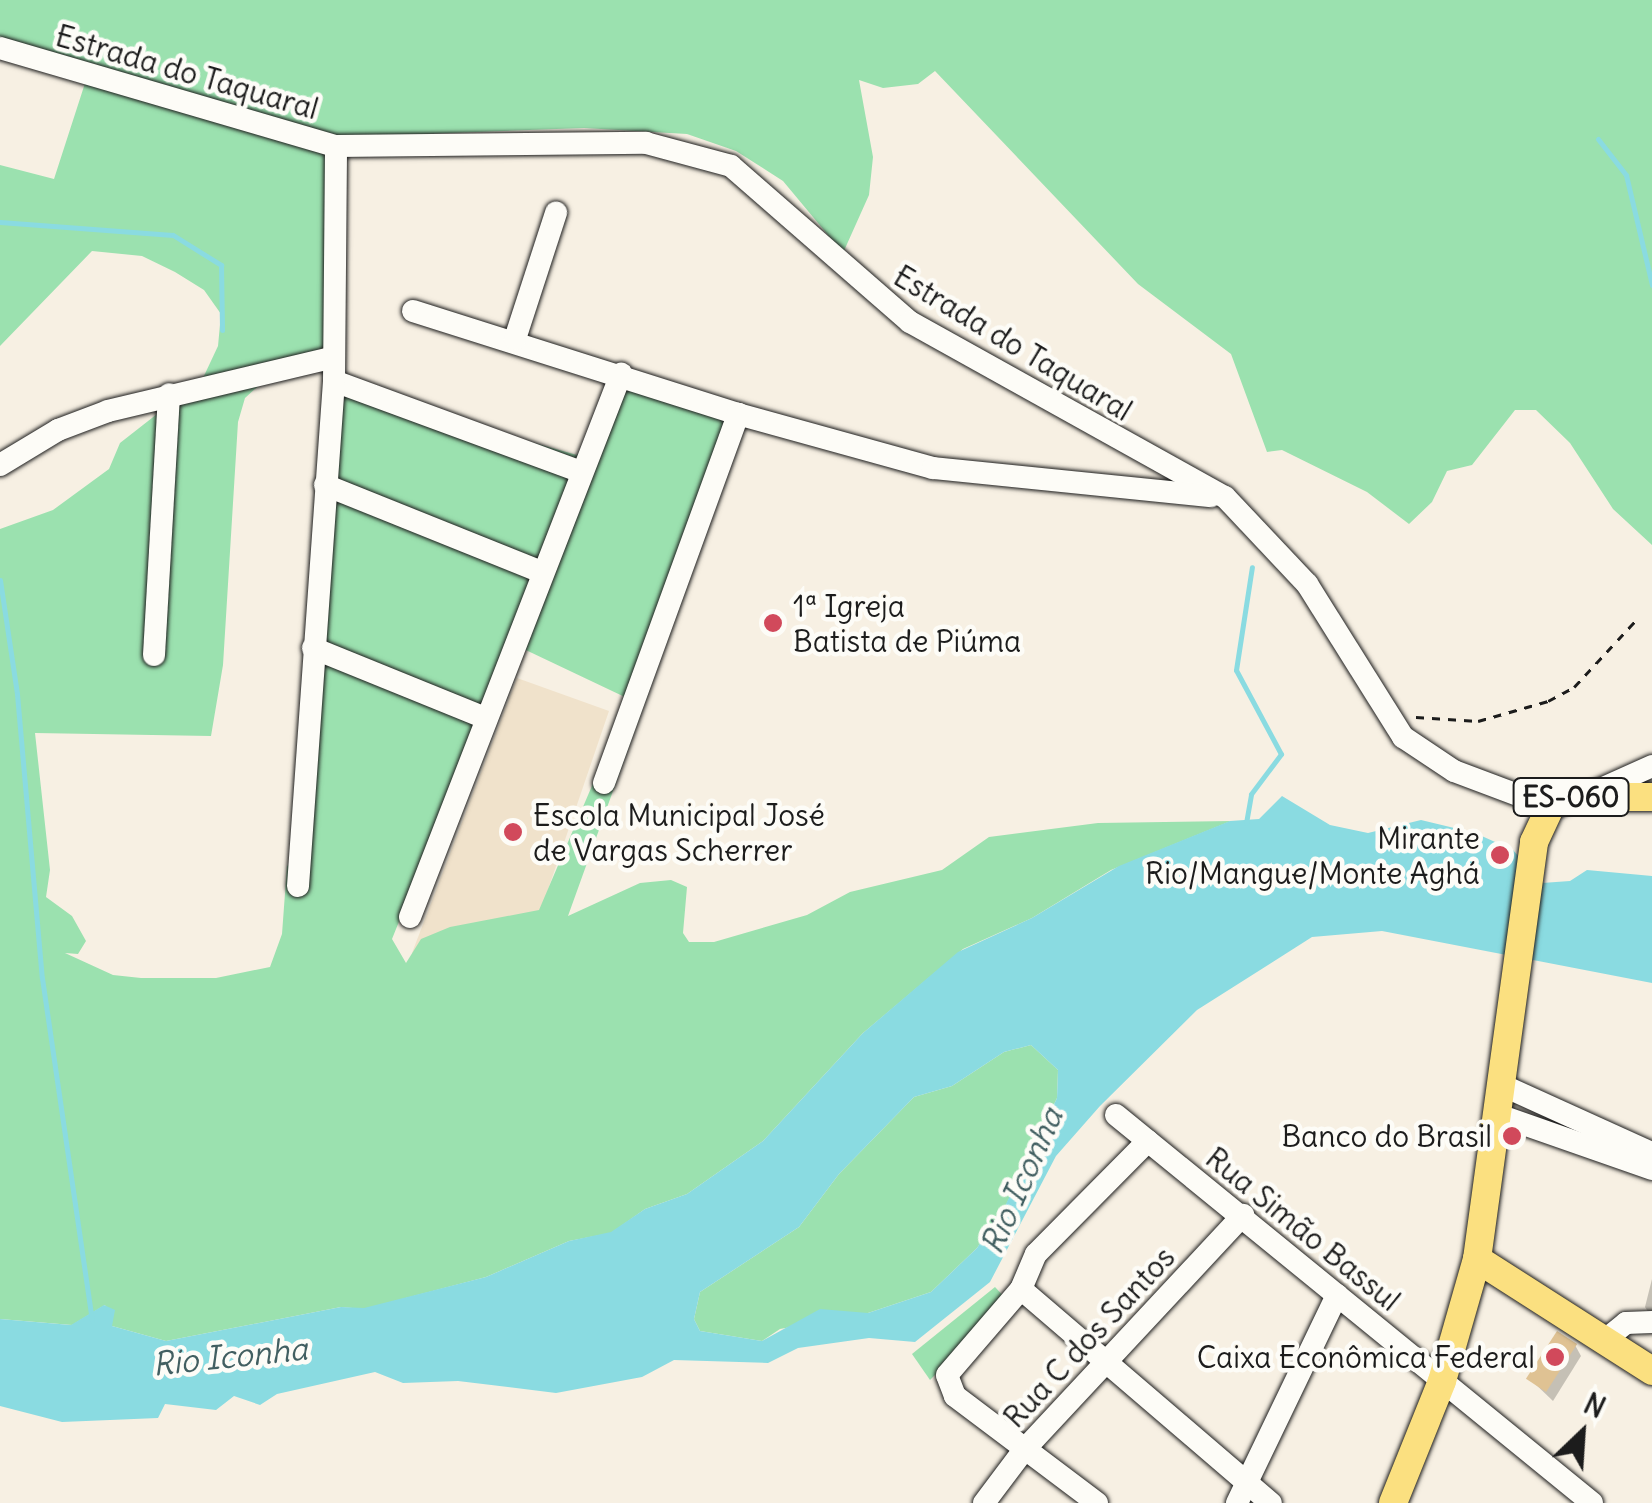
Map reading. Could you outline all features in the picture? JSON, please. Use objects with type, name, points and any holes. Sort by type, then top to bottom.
[{"type":"main road","name":"ES-060","points":[[1393,1503],[1442,1381],[1477,1259],[1520,974],[1528,860],[1550,806],[1592,793],[1652,796]]},
{"type":"main road","points":[[1477,1259],[1652,1370]]},
{"type":"street","name":"Estrada do Taquaral","points":[[0,48],[336,146],[646,143],[731,166],[910,322],[1225,498],[1306,584],[1384,713],[1426,757],[1550,806]]},
{"type":"street","points":[[298,886],[332,369],[336,146]]},
{"type":"street","points":[[515,339],[556,213]]},
{"type":"street","points":[[413,311],[515,339],[738,414],[987,477],[1225,498]]},
{"type":"street","points":[[0,465],[58,430],[169,394],[332,369],[578,471]]},
{"type":"street","points":[[410,918],[578,471],[620,374]]},
{"type":"street","points":[[154,655],[169,394]]},
{"type":"street","points":[[604,782],[738,414]]},
{"type":"street","points":[[325,485],[541,572]]},
{"type":"street","points":[[312,648],[485,718]]},
{"type":"street","points":[[1592,793],[1652,766]]},
{"type":"street","points":[[1504,1086],[1648,1159]]},
{"type":"street","name":"Rua Simão Bassul","points":[[1116,1115],[1442,1381],[1559,1493],[1592,1503]]},
{"type":"street","points":[[1498,1115],[1648,1159]]},
{"type":"street","points":[[1097,1503],[1024,1451],[948,1387],[954,1362],[1021,1289],[1036,1254],[1148,1142]]},
{"type":"street","name":"Rua C dos Santos","points":[[984,1503],[1024,1451],[1243,1215]]},
{"type":"street","points":[[1021,1289],[1108,1361],[1241,1495],[1271,1503]]},
{"type":"street","points":[[1241,1495],[1337,1295]]},
{"type":"street","points":[[1604,1340],[1626,1323],[1652,1322]]},
{"type":"path","points":[[1384,713],[1478,721],[1514,714],[1574,687],[1638,618]]},
{"type":"shaded area","name":"Escola Municipal José de Vargas Scherrer","points":[[517,678],[609,711],[526,954],[412,953]]},
{"type":"green space","points":[[0,0],[1652,0],[1652,545],[1613,509],[1570,443],[1536,410],[1515,410],[1472,465],[1447,471],[1432,502],[1409,524],[1367,492],[1282,450],[1267,452],[1231,354],[1138,284],[935,71],[918,84],[883,88],[859,80],[873,157],[869,195],[843,253],[783,181],[736,151],[687,134],[584,128],[344,137],[324,358],[275,371],[245,398],[238,422],[223,665],[211,736],[35,733],[50,870],[46,897],[72,916],[86,941],[78,954],[65,953],[113,975],[141,978],[216,978],[270,967],[282,934],[287,866],[301,855],[343,389],[577,455],[633,374],[749,413],[568,916],[640,883],[671,880],[687,887],[683,933],[689,942],[714,942],[807,915],[850,892],[942,870],[989,837],[1098,823],[1231,821],[1111,870],[1032,918],[963,949],[863,1033],[763,1141],[687,1194],[645,1209],[611,1233],[569,1241],[486,1277],[364,1309],[341,1307],[166,1341],[112,1326],[105,1305],[72,1325],[0,1319],[0,529],[53,510],[109,469],[120,443],[203,378],[218,346],[221,314],[204,290],[175,272],[142,256],[92,251],[0,346],[0,165],[54,179],[87,77],[0,51]],"holes":[[[511,643],[629,699],[539,910],[450,927],[421,939],[406,963],[392,939]]]},
{"type":"green space","points":[[1031,1045],[1058,1070],[1057,1098],[1005,1207],[977,1248],[931,1292],[868,1313],[780,1329],[762,1341],[700,1331],[694,1319],[700,1292],[799,1227],[839,1174],[914,1097],[952,1086],[1004,1052]]},
{"type":"green space","points":[[995,1287],[1008,1301],[930,1380],[912,1354]]},
{"type":"water","name":"Rio Iconha","points":[[1282,796],[1330,825],[1368,833],[1421,820],[1475,833],[1513,850],[1542,883],[1570,881],[1587,870],[1652,876],[1652,983],[1382,931],[1312,937],[1197,1010],[1100,1106],[1056,1156],[990,1282],[915,1342],[869,1338],[798,1348],[768,1363],[674,1360],[642,1377],[556,1393],[458,1381],[403,1383],[375,1372],[277,1394],[260,1405],[234,1396],[216,1410],[165,1404],[158,1418],[62,1422],[0,1406],[0,1319],[71,1325],[104,1305],[115,1310],[112,1326],[166,1341],[341,1307],[364,1308],[486,1277],[569,1241],[611,1232],[645,1209],[687,1194],[763,1141],[863,1033],[958,952],[1032,918],[1119,866],[1230,821],[1259,819]],"holes":[[[1031,1045],[1058,1070],[1057,1098],[1005,1206],[977,1248],[931,1292],[868,1313],[820,1309],[762,1341],[700,1331],[694,1319],[700,1292],[799,1227],[839,1174],[914,1097],[952,1086],[1004,1052]]]},
{"type":"building","name":"Caixa Econômica Federal","points":[[1557,1331],[1577,1344],[1546,1392],[1526,1379]]},
{"type":"waterway","points":[[1598,139],[1626,175],[1652,285]]},
{"type":"waterway","points":[[0,222],[173,235],[221,265],[222,330]]},
{"type":"waterway","points":[[1246,823],[1251,794],[1281,754],[1236,670],[1252,567]]},
{"type":"waterway","points":[[0,580],[17,694],[42,978],[92,1320]]},
{"type":"place","name":"1ª Igreja Batista de Piúma","points":[[773,623]]},
{"type":"place","name":"Escola Municipal José de Vargas Scherrer","points":[[513,832]]},
{"type":"place","name":"Mirante Rio/Mangue/Monte Aghá","points":[[1500,855]]},
{"type":"place","name":"Banco do Brasil","points":[[1512,1136]]},
{"type":"place","name":"Caixa Econômica Federal","points":[[1555,1357]]}]
